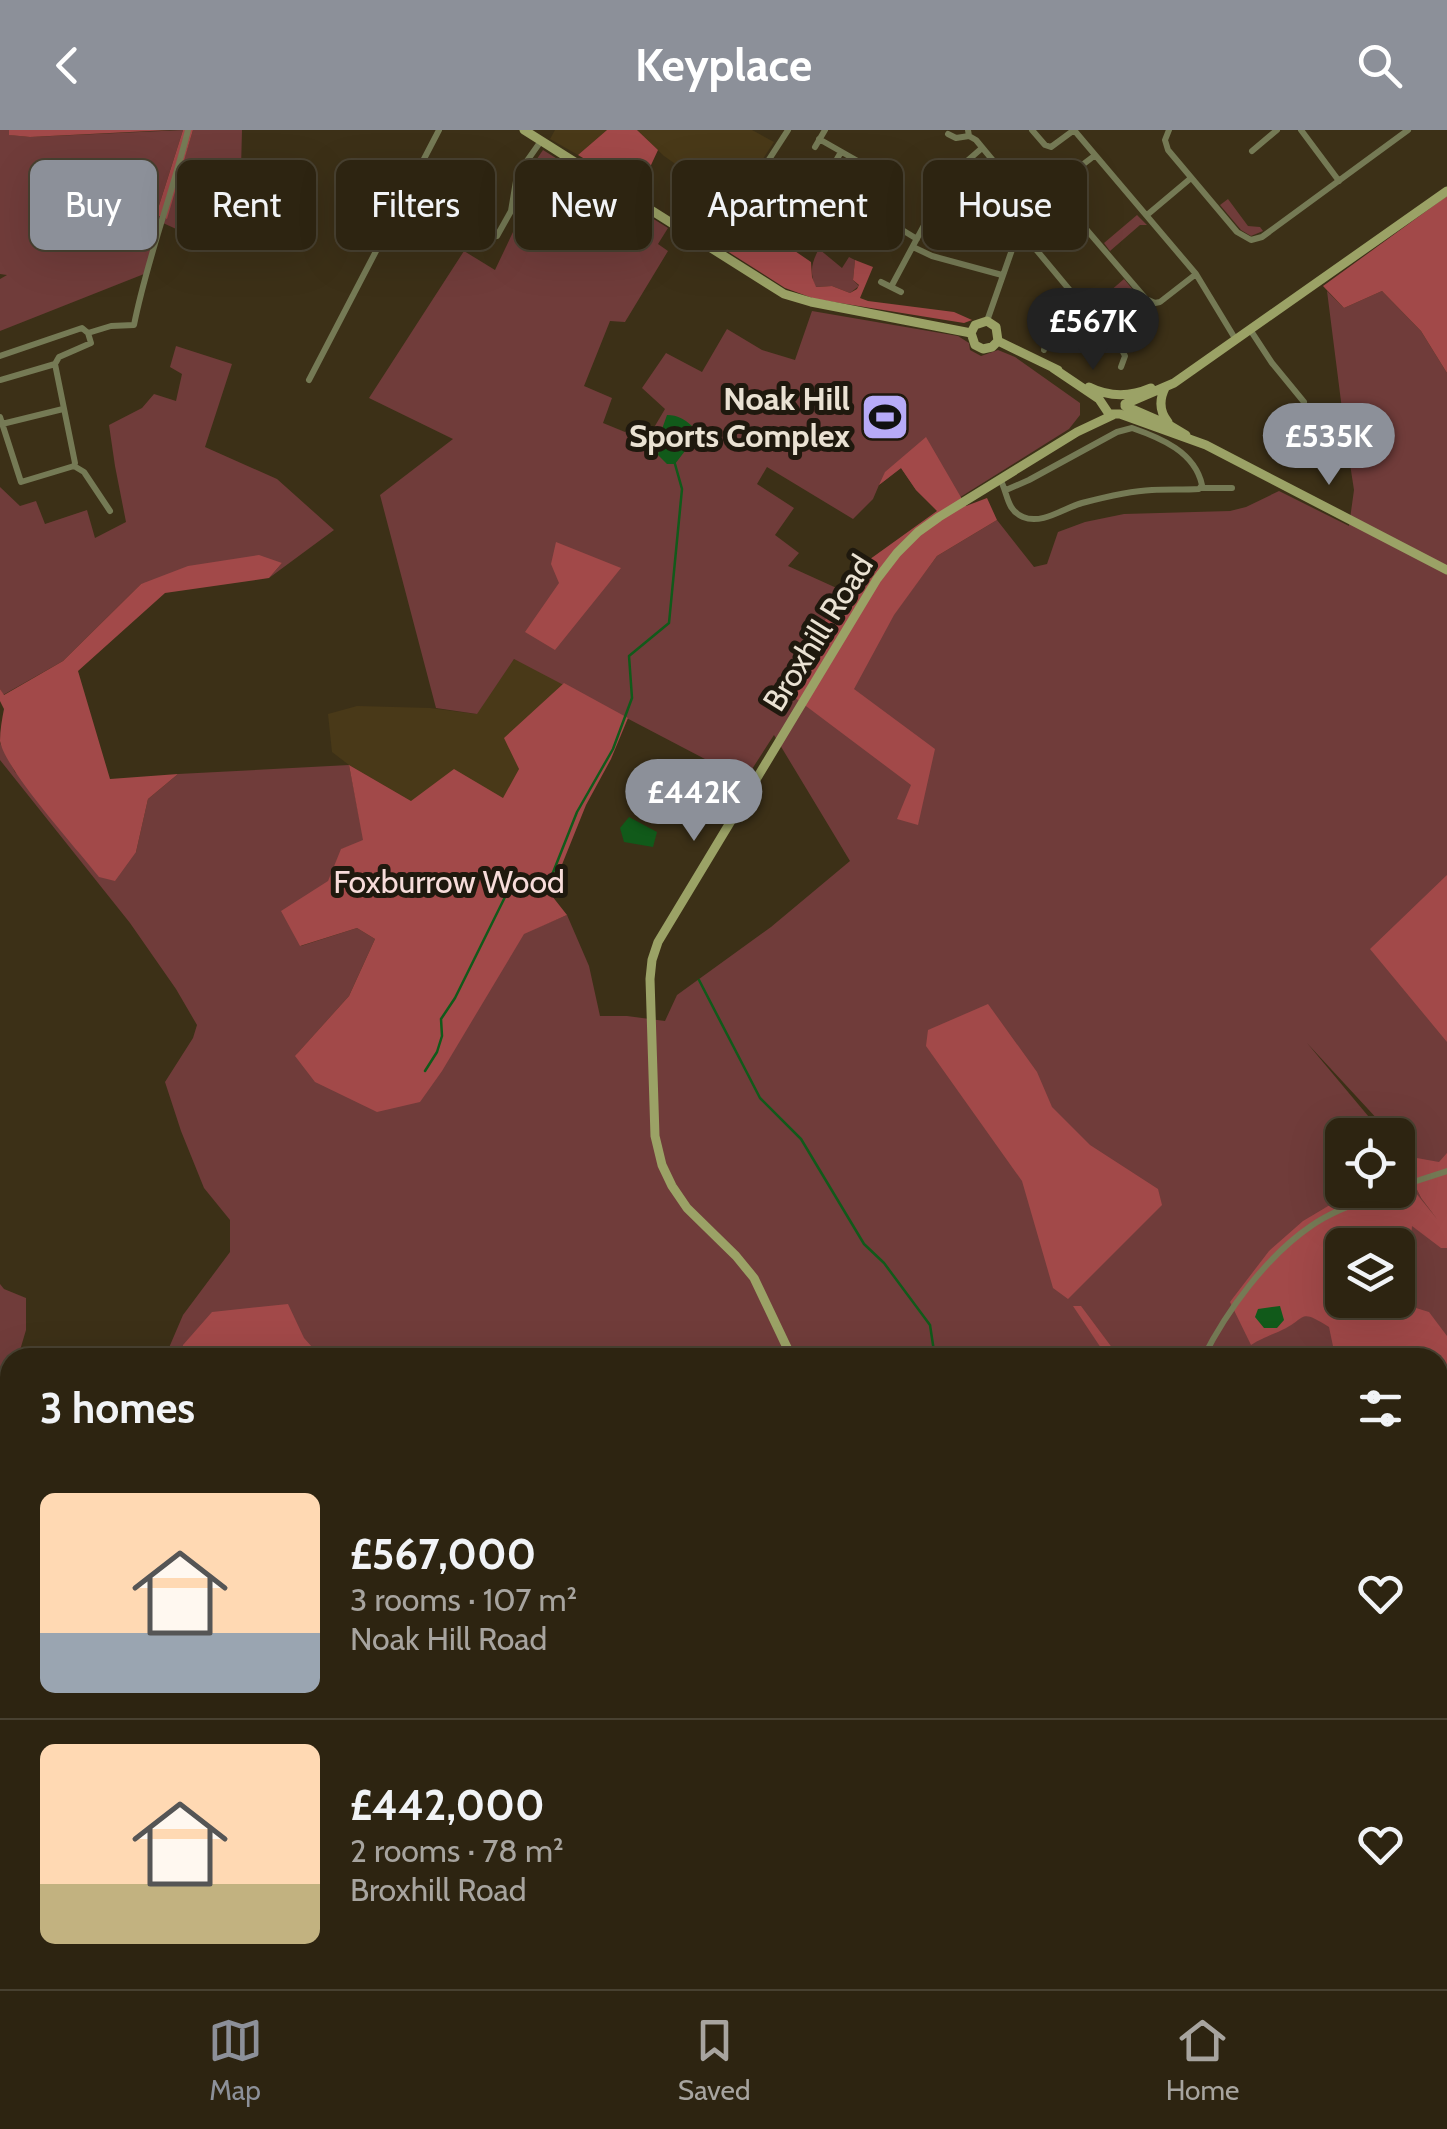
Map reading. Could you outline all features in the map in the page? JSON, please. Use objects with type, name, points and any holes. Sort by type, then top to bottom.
[{"type":"street","points":[[88,333],[134,325],[188,130]]},
{"type":"street","points":[[424,160],[439,130]]},
{"type":"street","points":[[524,130],[784,294],[971,333]]},
{"type":"street","points":[[769,160],[788,130]]},
{"type":"street","points":[[825,130],[817,143],[859,160]]},
{"type":"street","points":[[1032,130],[1051,147],[1074,130],[1196,274],[1236,340]]},
{"type":"street","points":[[1169,130],[1166,146],[1238,233],[1251,240],[1262,237],[1408,130]]},
{"type":"street","points":[[1252,151],[1277,130]]},
{"type":"street","points":[[1301,130],[1339,181]]},
{"type":"street","points":[[948,134],[956,138],[968,133],[992,160]]},
{"type":"street","points":[[495,236],[514,204],[517,175],[541,140]]},
{"type":"street","points":[[968,160],[982,148]]},
{"type":"street","points":[[836,160],[841,152]]},
{"type":"street","points":[[1096,155],[1063,182],[1062,201],[1150,302],[1166,299],[1196,274]]},
{"type":"street","points":[[1147,215],[1191,178]]},
{"type":"street","points":[[1119,405],[1166,388],[1447,191]]},
{"type":"street","points":[[892,287],[923,227]]},
{"type":"street","points":[[903,232],[932,256],[1002,275]]},
{"type":"street","points":[[309,380],[378,250]]},
{"type":"street","points":[[987,321],[1012,250]]},
{"type":"street","points":[[1036,250],[1097,323],[1111,328],[1130,357],[1121,367]]},
{"type":"street","points":[[882,282],[900,292]]},
{"type":"street","points":[[1044,350],[1054,309],[1071,293]]},
{"type":"street","points":[[1102,325],[1120,310]]},
{"type":"street","points":[[987,321],[996,327],[998,340],[983,349],[975,345],[971,333],[975,325],[987,321]]},
{"type":"street","points":[[0,356],[82,328],[88,333],[91,343],[58,357],[55,364],[74,466]]},
{"type":"street","points":[[1251,331],[1304,402]]},
{"type":"street","points":[[998,340],[1447,570]]},
{"type":"street","points":[[0,380],[55,364]]},
{"type":"street","points":[[1054,368],[1099,400],[1106,412],[1135,394],[1184,374]]},
{"type":"street","points":[[1166,388],[1161,408],[1171,426]]},
{"type":"street","points":[[1119,405],[1171,426],[1196,442]]},
{"type":"street","name":"Broxhill Road","points":[[787,1348],[754,1278],[686,1208],[662,1164],[655,1136],[650,979],[658,942],[877,578],[897,553],[918,532],[999,478],[1119,405]]},
{"type":"street","name":"Broxhill Road","points":[[1077,432],[1104,406]]},
{"type":"street","points":[[63,409],[1,421],[21,482],[74,466],[84,472],[110,511]]},
{"type":"street","points":[[1006,490],[1117,432],[1132,428],[1183,452],[1200,476],[1199,488]]},
{"type":"street","points":[[999,478],[1014,512],[1034,520],[1072,506],[1150,490],[1232,488]]},
{"type":"street","points":[[1415,1181],[1447,1171]]},
{"type":"street","points":[[1210,1348],[1224,1322],[1280,1251],[1313,1224],[1349,1208]]},
{"type":"shaded area","points":[[0,130],[30,137],[183,130],[157,212],[157,160],[30,160],[30,250],[153,250],[144,274],[0,331],[0,279],[7,275],[0,274]]},
{"type":"shaded area","points":[[193,130],[242,130],[241,160],[184,160]]},
{"type":"shaded area","points":[[555,130],[607,130],[578,155],[550,139]]},
{"type":"shaded area","points":[[637,130],[752,130],[774,142],[762,160],[672,162]]},
{"type":"shaded area","points":[[543,150],[559,160],[536,160]]},
{"type":"shaded area","points":[[177,183],[177,229],[163,223],[157,239],[157,215],[166,219]]},
{"type":"shaded area","points":[[1228,199],[1248,226],[1263,231],[1251,236],[1241,230],[1220,205]]},
{"type":"shaded area","points":[[1137,215],[1147,225],[1140,225],[1110,251],[1104,243]]},
{"type":"shaded area","points":[[652,218],[668,228],[658,244],[668,251],[625,322],[610,321],[584,386],[612,398],[603,423],[625,432],[631,427],[649,436],[665,409],[642,388],[666,353],[702,372],[727,329],[762,350],[795,360],[812,311],[958,336],[981,356],[998,350],[1015,357],[1080,403],[1080,415],[1069,429],[938,511],[901,468],[879,485],[873,499],[853,519],[767,467],[757,484],[794,508],[775,535],[799,553],[788,566],[894,614],[937,556],[997,520],[1034,567],[1047,564],[1058,532],[1085,522],[1124,514],[1230,511],[1279,491],[1349,526],[1354,490],[1327,291],[1344,308],[1382,291],[1421,331],[1447,373],[1447,1183],[1435,1184],[1415,1161],[1415,1118],[1376,1118],[1307,1043],[1370,1118],[1325,1118],[1325,1208],[1415,1208],[1415,1186],[1447,1232],[1447,1348],[169,1348],[183,1315],[230,1252],[230,1220],[204,1188],[165,1082],[197,1025],[130,923],[0,760],[0,743],[15,772],[136,852],[148,799],[178,774],[349,765],[364,841],[342,849],[301,946],[357,928],[375,939],[349,996],[297,1054],[524,933],[567,915],[589,966],[600,1016],[665,1021],[677,995],[771,927],[850,861],[774,735],[745,780],[514,659],[477,714],[436,708],[380,495],[453,439],[369,398],[464,251],[495,270],[515,228],[515,250],[652,250]]},
{"type":"shaded area","points":[[820,250],[842,268],[849,257],[855,260],[853,280],[859,286],[850,293],[832,286],[815,287],[814,259]]},
{"type":"shaded area","points":[[1124,279],[1138,296],[1123,309],[1109,292]]},
{"type":"shaded area","points":[[176,346],[232,364],[205,447],[277,479],[334,530],[269,578],[282,563],[141,584],[63,661],[3,695],[0,487],[20,506],[36,501],[45,524],[87,510],[95,538],[126,522],[109,425],[142,408],[154,394],[176,401],[182,374],[170,367]]},
{"type":"shaded area","points":[[667,415],[692,426],[688,447],[675,464],[667,464],[658,455]]},
{"type":"shaded area","points":[[514,659],[564,683],[505,738],[519,769],[503,799],[411,801],[332,752],[328,714],[357,706],[476,714]]},
{"type":"shaded area","points":[[629,817],[657,832],[653,847],[624,842],[620,828]]},
{"type":"shaded area","points":[[0,1284],[26,1298],[26,1330],[21,1348],[0,1348]]},
{"type":"shaded area","points":[[1280,1306],[1284,1320],[1277,1328],[1264,1328],[1255,1317],[1258,1309]]},
{"type":"green space","points":[[9,130],[170,130],[30,137],[9,135]]},
{"type":"green space","points":[[183,130],[193,130],[184,160],[177,160],[177,185],[167,219],[157,212]]},
{"type":"green space","points":[[607,130],[637,130],[658,150],[652,163],[586,160],[578,155]]},
{"type":"green space","points":[[1447,196],[1447,373],[1421,331],[1382,291],[1344,308],[1323,286]]},
{"type":"green space","points":[[793,250],[811,262],[816,287],[832,286],[850,293],[859,285],[853,280],[855,260],[873,267],[860,298],[954,312],[972,320],[964,323],[815,299],[785,288],[727,251]]},
{"type":"green space","points":[[926,437],[966,506],[987,498],[997,520],[937,556],[894,615],[854,689],[935,749],[918,825],[897,819],[911,785],[790,694],[839,591],[866,562],[937,511],[901,468],[879,485],[885,472]]},
{"type":"green space","points":[[556,542],[621,568],[555,650],[525,632],[559,583],[551,564]]},
{"type":"green space","points":[[259,555],[282,563],[269,578],[165,593],[78,671],[110,779],[178,774],[148,799],[136,852],[115,881],[99,877],[28,790],[5,754],[0,741],[4,709],[0,689],[4,695],[63,661],[141,584],[188,566]]},
{"type":"green space","name":"Foxburrow Wood","points":[[564,683],[628,718],[559,872],[541,882],[567,915],[524,934],[420,1102],[377,1112],[315,1082],[295,1056],[349,996],[375,939],[357,928],[300,946],[281,911],[328,881],[341,849],[363,840],[349,765],[411,801],[454,769],[503,798],[519,769],[504,738]]},
{"type":"green space","points":[[1447,875],[1447,1042],[1370,949]]},
{"type":"green space","points":[[988,1004],[1037,1072],[1052,1107],[1090,1145],[1158,1189],[1162,1205],[1068,1299],[1053,1288],[1022,1181],[926,1046],[928,1030]]},
{"type":"green space","points":[[1447,1153],[1447,1248],[1441,1248],[1412,1226],[1325,1228],[1325,1318],[1415,1318],[1415,1308],[1429,1312],[1447,1336],[1447,1348],[1333,1348],[1329,1327],[1307,1316],[1251,1345],[1230,1302],[1269,1251],[1303,1221],[1325,1208],[1415,1208],[1415,1192],[1437,1219],[1415,1186],[1415,1158],[1439,1162]]},
{"type":"green space","points":[[288,1304],[313,1348],[182,1348],[212,1312]]},
{"type":"green space","points":[[1073,1306],[1081,1306],[1112,1348],[1101,1348]]},
{"type":"waterway","points":[[425,1071],[442,1036],[441,1019],[505,897],[552,875],[577,812],[613,749],[632,698],[629,656],[669,623],[682,489],[675,464]]},
{"type":"waterway","points":[[699,980],[760,1098],[801,1139],[864,1244],[884,1263],[930,1325],[933,1348]]},
{"type":"place","name":"Noak Hill Sports Complex","points":[[885,417]]}]
